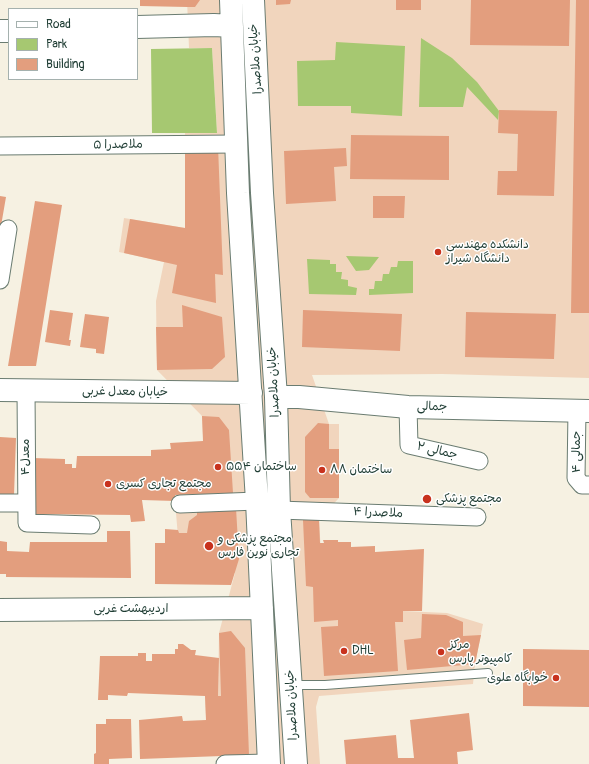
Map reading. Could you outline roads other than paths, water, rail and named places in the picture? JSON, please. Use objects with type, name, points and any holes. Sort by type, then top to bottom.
[{"type":"main road","name":"خیابان ملاصدرا","points":[[231,0],[238,193],[257,500],[269,764]]},
{"type":"main road","name":"خیابان ملاصدرا","points":[[253,0],[262,193],[276,397],[279,510],[296,764]]},
{"type":"main road","points":[[138,27],[232,26]]},
{"type":"main road","points":[[238,193],[262,193]]},
{"type":"main road","name":"خیابان معدل غربی","points":[[0,390],[251,393]]},
{"type":"main road","name":"جمالی","points":[[276,397],[298,397],[408,407],[583,411]]},
{"type":"main road","name":"اردیبهشت غربی","points":[[0,610],[262,608]]},
{"type":"street","name":"۵ ملاصدرا","points":[[0,146],[236,144]]},
{"type":"street","points":[[0,280],[8,230]]},
{"type":"street","name":"معدل۴","points":[[26,390],[26,523],[92,525]]},
{"type":"street","name":"۲ جمالی","points":[[408,407],[409,445],[479,461]]},
{"type":"street","name":"۴ جمالی","points":[[583,411],[576,478],[582,484],[589,484]]},
{"type":"street","points":[[180,504],[257,500]]},
{"type":"street","points":[[0,503],[26,503]]},
{"type":"street","name":"۴ ملاصدرا","points":[[279,510],[477,517]]},
{"type":"street","points":[[225,764],[269,764]]},
{"type":"lane","points":[[291,685],[325,685],[488,673]]},
{"type":"place","name":"دانشکده مهندسی دانشگاه شیراز","points":[[438,252]]},
{"type":"place","name":"ساختمان ۵۵۴","points":[[218,467]]},
{"type":"place","name":"ساختمان ۸۸","points":[[322,470]]},
{"type":"place","name":"مجتمع تجاری کسری","points":[[108,484]]},
{"type":"place","name":"مجتمع پزشکی","points":[[427,499]]},
{"type":"place","name":"مجتمع پزشکی و تجاری نوین فارس","points":[[209,546]]},
{"type":"place","name":"DHL","points":[[344,651]]},
{"type":"place","name":"مرکز کامپیوتر پارس","points":[[441,652]]},
{"type":"place","name":"خوابگاه علوی","points":[[556,678]]}]
